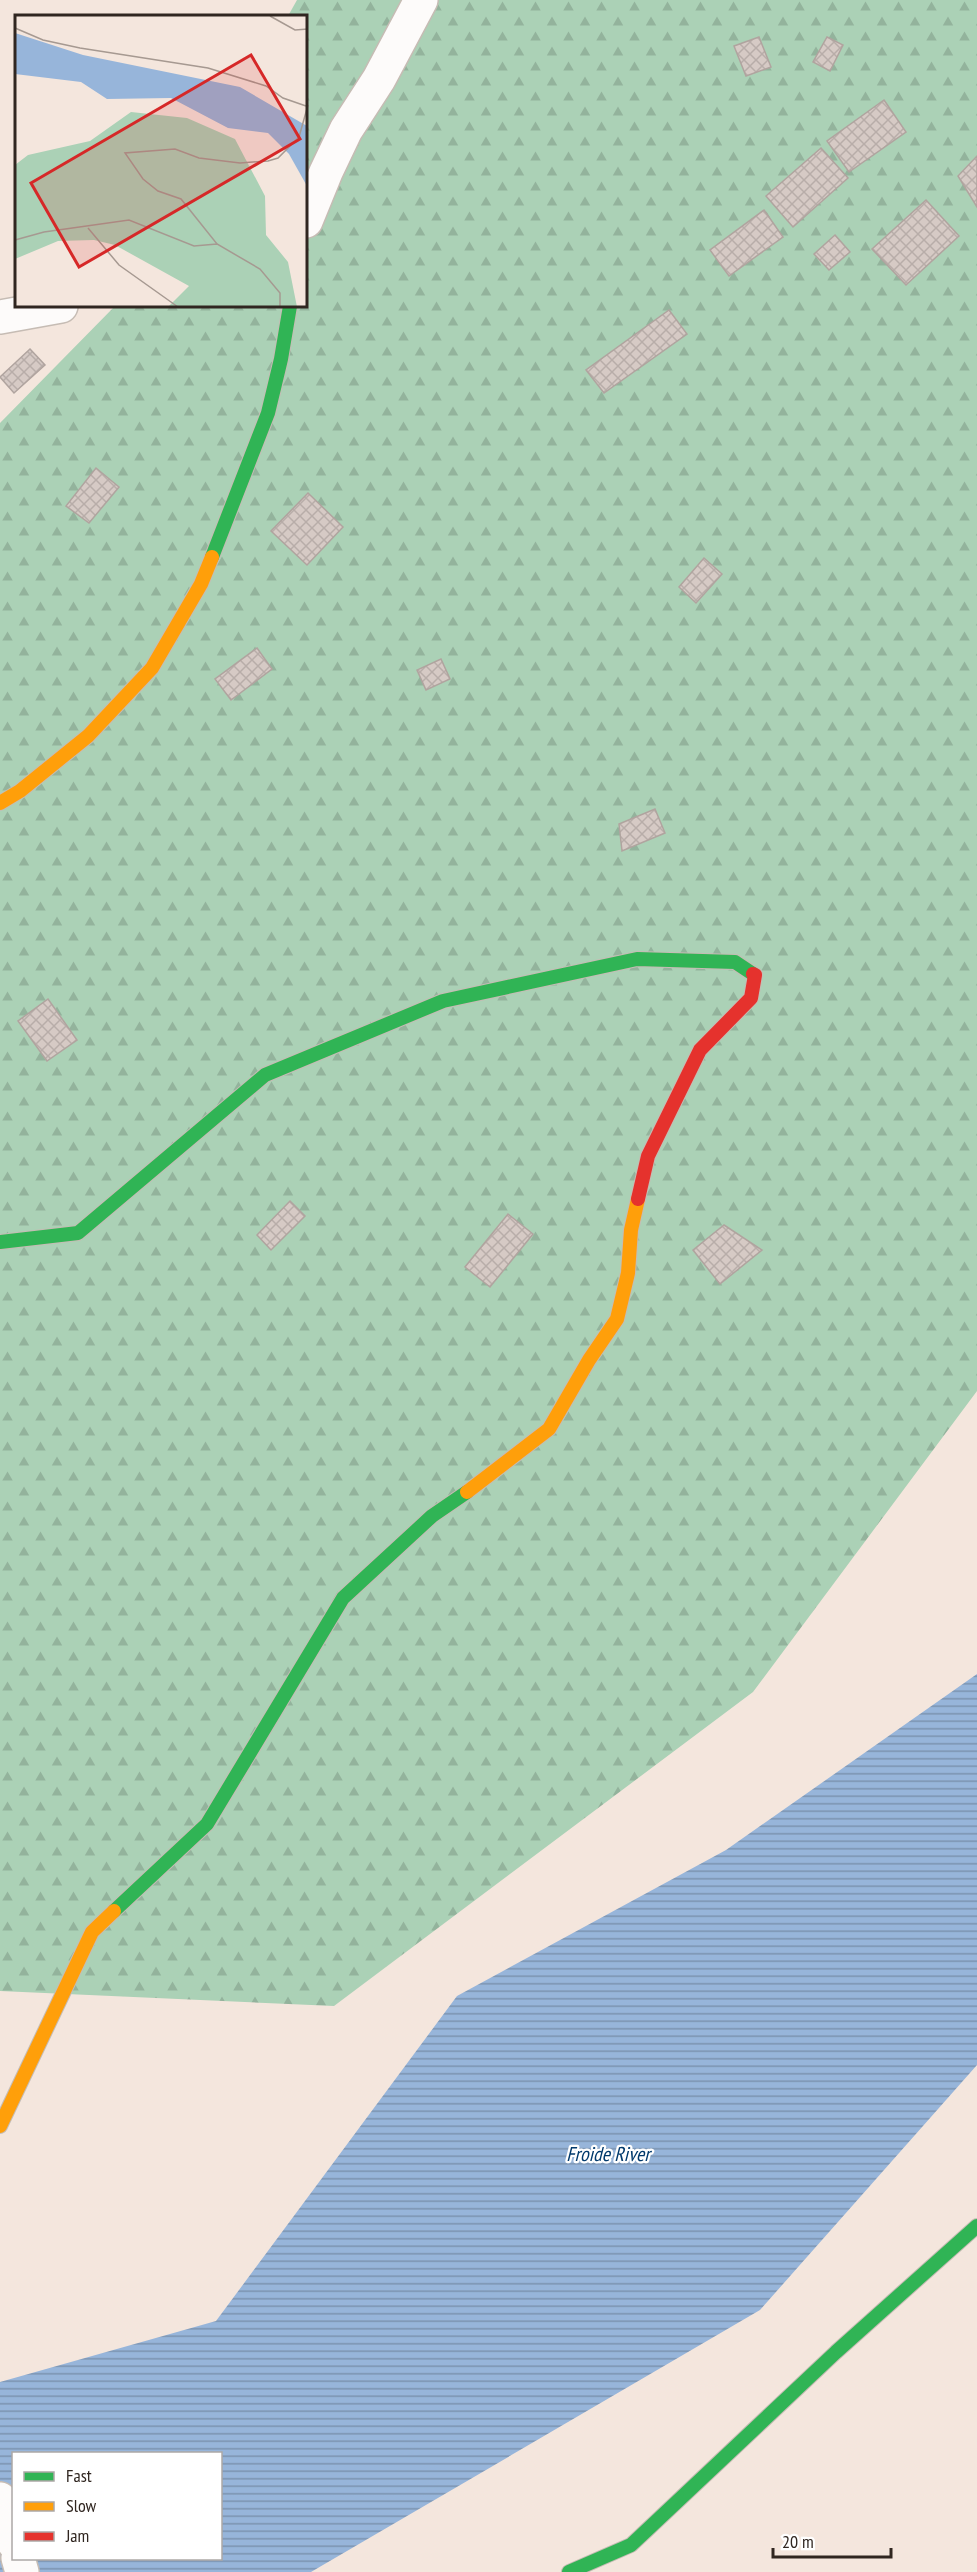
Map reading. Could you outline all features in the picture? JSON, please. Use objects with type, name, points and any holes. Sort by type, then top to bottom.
[{"type":"street","points":[[308,216],[346,130],[379,79],[421,0]]},
{"type":"street","points":[[0,317],[50,308]]},
{"type":"street","points":[[0,803],[20,791],[88,736],[152,668],[201,584],[268,413],[281,359],[290,308]]},
{"type":"street","points":[[0,1242],[78,1233],[265,1075],[443,1001],[637,959],[735,962],[755,975],[751,998],[700,1050],[648,1156],[631,1230],[628,1273],[617,1320],[589,1360],[549,1429],[496,1471],[432,1516],[343,1598],[207,1824],[92,1932],[0,2126]]},
{"type":"street","points":[[569,2572],[631,2544],[836,2352],[977,2226]]},
{"type":"street","points":[[0,2499],[12,2537]]},
{"type":"green space","points":[[297,0],[977,0],[977,1391],[753,1692],[334,2006],[0,1991],[0,423],[113,308],[308,308],[308,15],[289,15]]},
{"type":"water","name":"Froide River","points":[[977,1674],[977,2065],[760,2310],[311,2572],[0,2572],[0,2382],[216,2321],[457,1996],[726,1850]]},
{"type":"building","points":[[759,37],[771,67],[746,76],[734,46]]},
{"type":"building","points":[[827,37],[843,45],[830,71],[813,62]]},
{"type":"building","points":[[884,100],[906,132],[849,172],[827,141]]},
{"type":"building","points":[[821,148],[848,178],[793,227],[766,196]]},
{"type":"building","points":[[977,156],[977,207],[958,176]]},
{"type":"building","points":[[926,200],[959,236],[906,285],[872,249]]},
{"type":"building","points":[[764,210],[783,237],[729,276],[710,250]]},
{"type":"building","points":[[835,235],[850,252],[829,270],[814,254]]},
{"type":"building","points":[[669,310],[687,334],[604,393],[586,370]]},
{"type":"building","points":[[30,349],[45,365],[14,393],[0,377]]},
{"type":"building","points":[[96,468],[119,487],[89,523],[66,506]]},
{"type":"building","points":[[308,493],[343,527],[307,565],[271,531]]},
{"type":"building","points":[[704,558],[722,574],[696,603],[679,587]]},
{"type":"building","points":[[257,648],[272,669],[231,700],[215,679]]},
{"type":"building","points":[[441,659],[450,679],[426,690],[417,670]]},
{"type":"building","points":[[655,809],[665,833],[622,851],[619,824]]},
{"type":"building","points":[[48,999],[77,1040],[47,1061],[18,1021]]},
{"type":"building","points":[[290,1201],[305,1216],[271,1250],[257,1235]]},
{"type":"building","points":[[508,1214],[533,1234],[490,1287],[465,1267]]},
{"type":"building","points":[[724,1225],[762,1250],[720,1284],[693,1250]]},
{"type":"traffic: fast","points":[[212,557],[268,413],[281,359],[290,308]]},
{"type":"traffic: fast","points":[[0,1242],[78,1233],[265,1075],[443,1001],[637,959],[735,962],[753,974]]},
{"type":"traffic: fast","points":[[114,1911],[207,1824],[343,1598],[432,1516],[467,1492]]},
{"type":"traffic: fast","points":[[569,2572],[631,2545],[836,2352],[977,2226]]},
{"type":"traffic: slow","points":[[0,803],[20,791],[88,736],[152,668],[201,584],[212,557]]},
{"type":"traffic: slow","points":[[467,1492],[549,1429],[589,1360],[617,1319],[628,1273],[631,1230],[638,1199]]},
{"type":"traffic: slow","points":[[0,2126],[92,1932],[114,1911]]},
{"type":"traffic: jam","points":[[638,1199],[648,1156],[700,1050],[751,998],[755,975],[753,974]]}]
